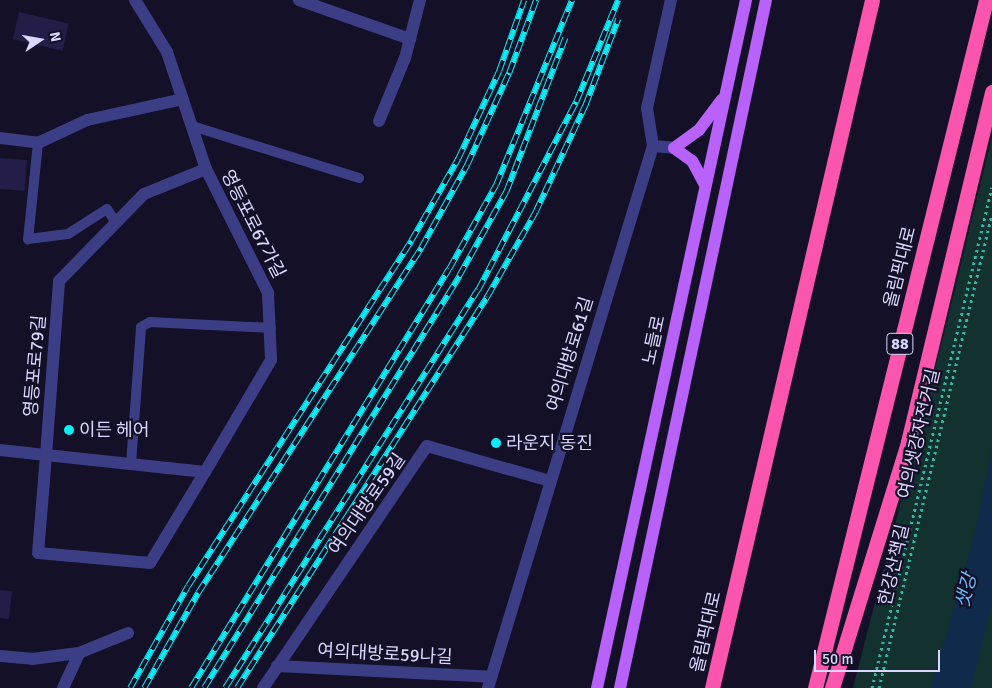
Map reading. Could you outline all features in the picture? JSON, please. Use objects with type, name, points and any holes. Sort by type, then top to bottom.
[{"type":"highway","name":"올림픽대로","points":[[712,688],[872,0]]},
{"type":"highway","name":"올림픽대로","points":[[815,688],[986,0]]},
{"type":"highway","points":[[832,688],[908,442],[992,92]]},
{"type":"main road","points":[[736,44],[738,0]]},
{"type":"main road","name":"노들로","points":[[597,688],[746,0]]},
{"type":"main road","points":[[620,688],[766,0]]},
{"type":"main road","points":[[705,185],[692,161],[674,148],[699,130],[724,98]]},
{"type":"street","name":"영등포로67가길","points":[[135,0],[167,52],[206,169],[268,293],[272,360],[205,472]]},
{"type":"street","points":[[299,0],[410,39]]},
{"type":"street","points":[[379,120],[410,39],[420,0]]},
{"type":"street","points":[[671,0],[647,108],[653,146],[674,148]]},
{"type":"street","points":[[0,138],[38,142],[87,120],[183,99]]},
{"type":"street","name":"여의대방로61길","points":[[490,682],[653,146]]},
{"type":"street","points":[[116,223],[144,194],[206,169]]},
{"type":"street","name":"영등포로79길","points":[[116,223],[59,281],[38,553],[150,563],[205,472]]},
{"type":"street","name":"여의대방로59길","points":[[262,688],[428,446],[550,481]]},
{"type":"street","points":[[0,450],[205,472]]},
{"type":"street","points":[[0,656],[32,659],[79,653],[128,633]]},
{"type":"street","points":[[63,688],[79,653]]},
{"type":"street","name":"여의대방로59나길","points":[[277,666],[490,682]]},
{"type":"lane","name":"영등포로67가길","points":[[192,126],[359,178]]},
{"type":"lane","points":[[38,142],[28,239],[68,234],[107,209],[116,223]]},
{"type":"lane","points":[[131,464],[141,327],[150,322],[271,328]]},
{"type":"path","name":"여의샛강자전거길","points":[[872,688],[992,186]]},
{"type":"path","name":"한강산책길","points":[[879,688],[992,214]]},
{"type":"green space","points":[[992,136],[992,688],[853,688],[947,322]]},
{"type":"water","name":"샛강","points":[[992,450],[992,601],[971,688],[931,688],[975,533]]},
{"type":"building","points":[[19,12],[69,23],[62,51],[13,39]]},
{"type":"building","points":[[0,158],[27,160],[25,191],[0,189]]},
{"type":"building","points":[[0,590],[12,591],[9,619],[0,618]]},
{"type":"railway","points":[[130,688],[188,586],[411,241],[458,159],[499,71],[524,0]]},
{"type":"railway","points":[[144,688],[198,593],[421,248],[467,165],[509,73],[536,0]]},
{"type":"railway","points":[[191,688],[449,269],[496,185],[572,0]]},
{"type":"railway","points":[[225,688],[478,290],[576,102],[618,0]]},
{"type":"railway","points":[[237,688],[487,297],[535,213],[585,106],[618,19]]},
{"type":"railway","points":[[204,688],[459,276],[506,192],[565,38]]},
{"type":"place","name":"이든 헤어","points":[[69,430]]},
{"type":"place","name":"라운지 동진","points":[[496,443]]}]
